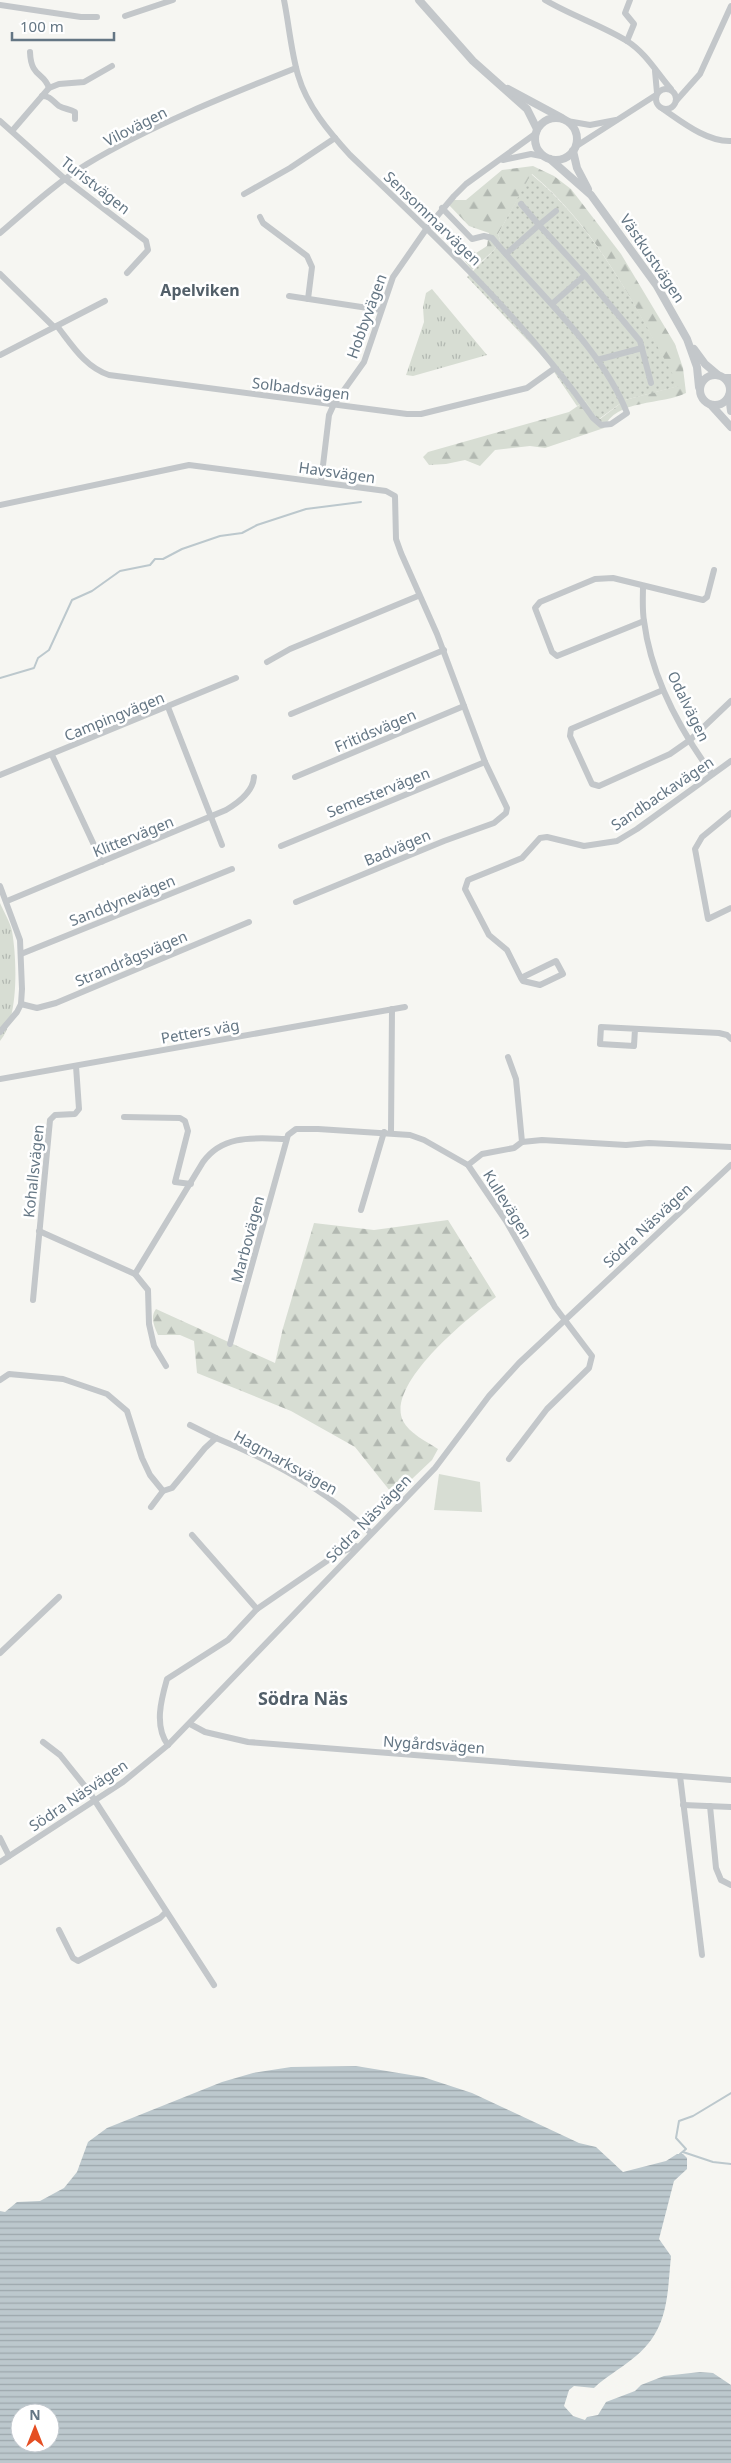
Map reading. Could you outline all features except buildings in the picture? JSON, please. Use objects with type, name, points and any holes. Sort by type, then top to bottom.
[{"type":"street","points":[[125,16],[174,0]]},
{"type":"street","name":"Sensommarvägen","points":[[284,0],[296,68],[317,114],[335,138],[511,314],[593,418],[601,425],[611,424],[627,413],[621,396],[597,360]]},
{"type":"street","points":[[419,0],[473,61],[527,109],[536,132],[538,149],[548,158],[563,159],[574,149],[636,109],[662,89],[672,90],[689,87]]},
{"type":"street","points":[[545,0],[568,14],[582,17],[627,41],[641,53],[672,90],[681,121]]},
{"type":"street","points":[[627,41],[634,24],[625,13],[630,0]]},
{"type":"street","points":[[0,5],[62,15],[97,17]]},
{"type":"street","points":[[636,109],[651,106],[670,108],[676,102],[704,67],[731,6]]},
{"type":"street","points":[[30,52],[31,65],[34,72],[48,84],[49,88]]},
{"type":"street","points":[[12,131],[49,88],[59,84],[84,82],[112,66]]},
{"type":"street","name":"Vilovägen","points":[[0,232],[65,179],[88,164],[172,121],[296,68]]},
{"type":"street","points":[[655,69],[656,94],[661,107],[681,121],[717,140],[731,141]]},
{"type":"street","points":[[502,86],[565,120],[577,134],[574,149]]},
{"type":"street","points":[[42,96],[49,96],[59,106],[75,112],[75,119]]},
{"type":"street","points":[[536,132],[549,119],[590,125],[622,118]]},
{"type":"street","name":"Turistvägen","points":[[0,120],[65,179],[146,241],[148,250],[127,273]]},
{"type":"street","name":"Hobbyvägen","points":[[320,482],[329,415],[334,404],[364,362],[393,277],[442,208],[466,184],[536,132]]},
{"type":"street","points":[[244,194],[290,168],[335,138]]},
{"type":"street","name":"Västkustvägen","points":[[574,149],[577,168],[592,195],[657,286],[687,339],[705,364],[721,376],[729,385],[731,411]]},
{"type":"street","name":"Hobbyvägen","points":[[499,161],[531,154],[548,158]]},
{"type":"street","name":"Västkustvägen","points":[[548,158],[592,195]]},
{"type":"street","points":[[521,204],[585,274],[640,341],[651,383]]},
{"type":"street","points":[[442,208],[472,239],[484,236],[492,238],[552,304],[597,360],[642,348]]},
{"type":"street","points":[[506,254],[556,211]]},
{"type":"street","points":[[260,217],[263,223],[307,256],[312,267],[308,299]]},
{"type":"street","name":"Solbadsvägen","points":[[0,274],[56,327],[87,363],[96,370],[109,375],[391,413],[421,414],[528,388],[555,368]]},
{"type":"street","points":[[552,304],[585,274]]},
{"type":"street","points":[[289,296],[381,310]]},
{"type":"street","points":[[0,355],[105,301]]},
{"type":"street","name":"Västkustvägen","points":[[687,339],[698,367],[702,398],[731,427]]},
{"type":"street","points":[[700,387],[708,376],[731,377]]},
{"type":"street","points":[[711,405],[722,404],[730,393]]},
{"type":"street","name":"Havsvägen","points":[[0,504],[189,464],[386,491],[395,496],[396,540],[418,596],[444,650],[485,762],[507,808],[506,813]]},
{"type":"street","points":[[644,620],[557,656],[552,652],[535,608],[540,602],[595,579],[613,578],[703,600],[707,597],[714,570]]},
{"type":"street","name":"Odalvägen","points":[[643,586],[644,620],[664,690],[690,740],[712,774]]},
{"type":"street","points":[[267,662],[290,649],[418,596]]},
{"type":"street","points":[[290,714],[444,650]]},
{"type":"street","name":"Campingvägen","points":[[0,775],[236,678]]},
{"type":"street","points":[[664,690],[571,729],[570,736],[592,784],[599,786],[670,754],[690,740],[731,701]]},
{"type":"street","name":"Fritidsvägen","points":[[295,777],[464,706]]},
{"type":"street","points":[[168,707],[222,846]]},
{"type":"street","points":[[52,755],[102,862]]},
{"type":"street","name":"Sandbackavägen","points":[[521,978],[507,950],[489,935],[465,889],[466,882],[522,858],[540,838],[547,837],[584,846],[617,840],[637,829],[731,761]]},
{"type":"street","name":"Semestervägen","points":[[281,846],[485,762]]},
{"type":"street","name":"Klittervägen","points":[[7,901],[210,817],[243,798],[254,777]]},
{"type":"street","name":"Badvägen","points":[[296,902],[444,841],[494,823],[506,813]]},
{"type":"street","points":[[731,814],[702,837],[694,849],[708,919],[731,908]]},
{"type":"street","name":"Sanddynevägen","points":[[21,954],[232,869]]},
{"type":"street","points":[[0,886],[16,928],[21,954],[21,1004],[12,1019],[0,1032]]},
{"type":"street","name":"Strandrågsvägen","points":[[21,1004],[37,1008],[56,1003],[249,922]]},
{"type":"street","points":[[556,961],[563,974],[540,985],[525,982],[521,978],[556,961]]},
{"type":"street","name":"Petters väg","points":[[0,1079],[404,1007]]},
{"type":"street","points":[[391,1133],[392,1009]]},
{"type":"street","points":[[635,1030],[634,1046],[600,1044],[601,1027],[719,1034],[731,1039]]},
{"type":"street","points":[[508,1057],[516,1080],[522,1142]]},
{"type":"street","name":"Kohallsvägen","points":[[33,1300],[50,1120],[55,1116],[76,1114],[79,1109],[76,1066]]},
{"type":"street","points":[[124,1117],[180,1118],[186,1121],[188,1131],[175,1182],[191,1184]]},
{"type":"street","name":"Kullevägen","points":[[285,1139],[292,1131],[303,1128],[410,1135],[424,1140],[468,1165],[506,1221],[555,1307],[592,1356],[590,1366],[548,1409],[509,1459]]},
{"type":"street","points":[[361,1210],[384,1132]]},
{"type":"street","points":[[135,1274],[207,1156],[226,1143],[237,1139],[285,1139]]},
{"type":"street","name":"Marbovägen","points":[[230,1344],[256,1257],[285,1139]]},
{"type":"street","points":[[468,1165],[482,1154],[514,1148],[522,1142],[542,1140],[626,1145],[648,1142],[731,1147]]},
{"type":"street","name":"Södra Näsvägen","points":[[0,1862],[123,1782],[190,1724],[358,1546],[435,1468],[500,1384],[731,1165]]},
{"type":"street","points":[[39,1231],[135,1274],[148,1290],[149,1324],[154,1346],[166,1366]]},
{"type":"street","points":[[0,1380],[9,1374],[54,1378],[81,1384],[107,1394],[127,1411],[142,1458],[150,1475],[163,1491]]},
{"type":"street","points":[[190,1425],[216,1438]]},
{"type":"street","name":"Hagmarksvägen","points":[[151,1507],[163,1491],[172,1488],[205,1448],[216,1438],[291,1475],[333,1500],[371,1533]]},
{"type":"street","points":[[192,1535],[257,1608]]},
{"type":"street","points":[[168,1744],[162,1733],[160,1712],[167,1679],[228,1640],[257,1608],[337,1554],[358,1546]]},
{"type":"street","points":[[0,1653],[59,1597]]},
{"type":"street","name":"Nygårdsvägen","points":[[190,1724],[205,1732],[248,1742],[731,1780]]},
{"type":"street","points":[[43,1742],[71,1768],[95,1801],[214,1985]]},
{"type":"street","points":[[680,1776],[702,1954]]},
{"type":"street","points":[[683,1805],[731,1807]]},
{"type":"street","points":[[710,1806],[716,1868],[721,1880],[731,1885]]},
{"type":"street","points":[[0,1838],[9,1856]]},
{"type":"street","points":[[59,1930],[74,1958],[78,1961],[160,1918],[166,1912]]},
{"type":"green space","points":[[533,166],[554,176],[571,189],[621,254],[675,344],[683,368],[686,393],[629,407],[618,412],[604,428],[545,448],[530,446],[495,450],[480,466],[465,460],[429,465],[423,457],[428,452],[569,412],[585,401],[600,419],[625,400],[678,386],[632,300],[597,245],[556,196],[532,174],[498,234],[500,240],[494,250],[472,270],[455,249],[460,241],[476,253],[487,246],[489,233],[469,226],[449,205],[454,200],[466,200],[502,170]]},
{"type":"green space","points":[[531,174],[577,220],[615,272],[679,386],[625,400],[599,419],[585,401],[577,406],[546,360],[467,277],[494,250],[500,240],[498,234]]},
{"type":"green space","points":[[432,289],[487,355],[413,376],[406,375],[424,322],[423,307],[426,293]]},
{"type":"green space","points":[[0,903],[12,931],[15,957],[15,988],[11,1018],[0,1041]]},
{"type":"green space","points":[[448,1220],[496,1297],[468,1319],[433,1352],[406,1389],[401,1406],[403,1421],[414,1433],[438,1449],[432,1460],[394,1496],[355,1447],[291,1411],[197,1373],[194,1341],[180,1335],[158,1335],[155,1328],[153,1318],[156,1309],[275,1363],[283,1328],[314,1223],[374,1230]]},
{"type":"green space","points":[[439,1474],[480,1482],[482,1512],[434,1510]]},
{"type":"shaded area","points":[[356,2066],[423,2077],[472,2093],[579,2143],[596,2147],[623,2172],[666,2161],[677,2154],[683,2154],[687,2158],[687,2169],[674,2181],[659,2239],[671,2256],[667,2300],[659,2326],[653,2338],[643,2349],[594,2388],[574,2386],[569,2390],[564,2406],[573,2416],[585,2420],[587,2417],[598,2415],[606,2402],[635,2391],[641,2385],[664,2376],[700,2372],[713,2373],[731,2385],[731,2463],[0,2463],[0,2211],[5,2212],[17,2202],[40,2201],[64,2188],[77,2172],[88,2142],[107,2128],[222,2082],[253,2073],[291,2067]]},
{"type":"waterway","points":[[0,678],[34,668],[38,658],[49,650],[72,600],[92,591],[120,571],[150,565],[155,559],[163,559],[182,549],[220,536],[242,533],[257,525],[306,509],[361,502]]},
{"type":"waterway","points":[[680,2154],[686,2149],[676,2138],[679,2121],[693,2116],[731,2093]]},
{"type":"waterway","points":[[683,2152],[713,2162],[731,2164]]},
{"type":"district","name":"Apelviken","points":[[200,290]]},
{"type":"district","name":"Södra Näs","points":[[303,1698]]}]
